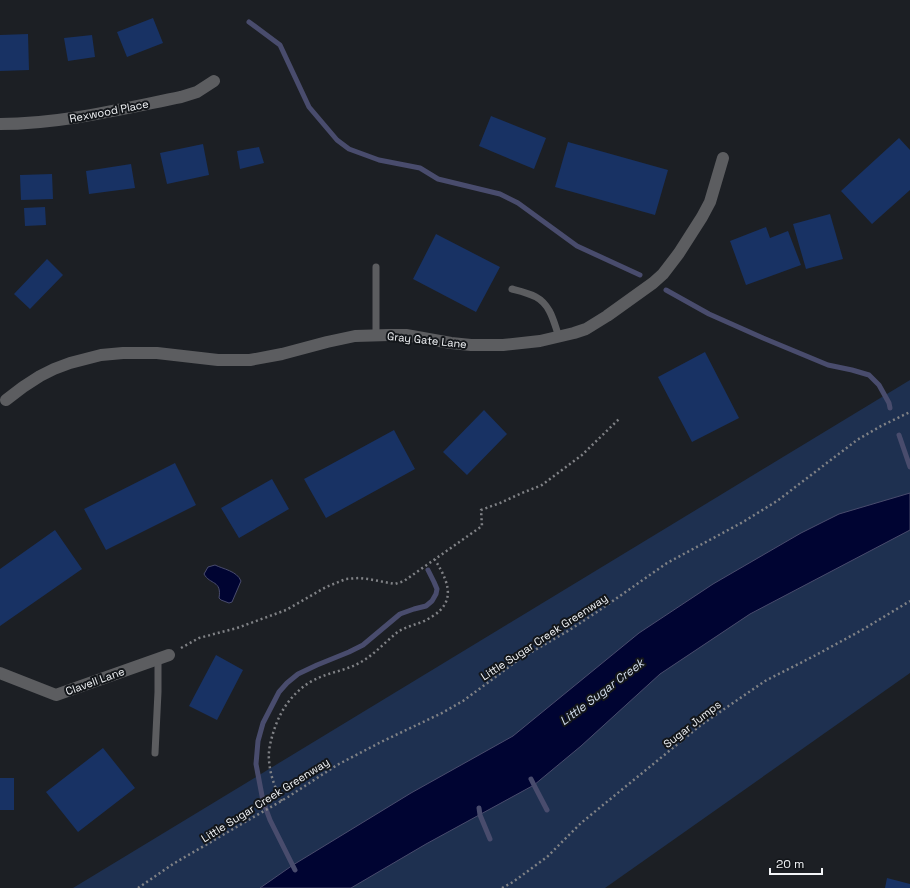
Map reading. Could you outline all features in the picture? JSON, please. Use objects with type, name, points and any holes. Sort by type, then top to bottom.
[{"type":"street","name":"Rexwood Place","points":[[0,124],[60,120],[181,97],[197,92],[214,81]]},
{"type":"street","name":"Gray Gate Lane","points":[[2,403],[23,387],[49,371],[70,363],[101,355],[123,353],[157,353],[218,360],[250,360],[282,354],[356,336],[406,336],[451,343],[503,345],[540,342],[586,329],[607,316],[663,274],[679,253],[710,202],[723,158]]},
{"type":"street","name":"Clavell Lane","points":[[0,673],[56,696],[163,657]]},
{"type":"lane","points":[[376,267],[376,335]]},
{"type":"lane","points":[[512,289],[535,296],[542,301],[549,309],[559,337]]},
{"type":"lane","points":[[156,753],[158,692],[163,657]]},
{"type":"path","name":"Little Sugar Creek Greenway","points":[[138,888],[173,864],[282,801],[347,759],[442,714],[463,701],[521,658],[568,631],[668,562],[743,522],[777,501],[857,440],[910,412]]},
{"type":"path","points":[[163,657],[199,638],[237,628],[282,612],[338,581],[359,578],[395,584],[411,577],[482,526],[481,510],[542,485],[582,455],[619,418]]},
{"type":"path","points":[[282,801],[271,776],[268,755],[272,737],[283,709],[292,696],[305,685],[323,676],[362,662],[403,629],[420,623],[442,609],[447,598],[447,587],[442,573],[434,560]]},
{"type":"path","name":"Sugar Jumps","points":[[502,888],[513,882],[547,857],[581,823],[701,725],[765,681],[855,634],[910,601]]},
{"type":"shaded area","points":[[910,380],[910,673],[605,888],[73,888]]},
{"type":"water","name":"Little Sugar Creek","points":[[910,493],[910,530],[750,614],[660,674],[581,746],[534,785],[426,844],[351,888],[260,888],[293,865],[411,793],[513,736],[639,633],[713,584],[801,533],[839,514]]},
{"type":"water","points":[[215,565],[230,571],[241,581],[232,602],[229,603],[219,598],[219,588],[204,574],[208,567]]},
{"type":"building","points":[[153,18],[163,43],[127,57],[117,32]]},
{"type":"building","points":[[28,34],[29,70],[0,71],[0,35]]},
{"type":"building","points":[[92,35],[95,57],[68,61],[64,38]]},
{"type":"building","points":[[491,116],[546,138],[534,169],[479,146]]},
{"type":"building","points":[[899,138],[910,150],[910,190],[872,224],[841,191]]},
{"type":"building","points":[[568,142],[668,170],[655,215],[555,187]]},
{"type":"building","points":[[203,144],[209,175],[167,184],[160,153]]},
{"type":"building","points":[[259,147],[264,163],[240,169],[237,151]]},
{"type":"building","points":[[131,164],[135,188],[89,194],[86,171]]},
{"type":"building","points":[[52,174],[53,199],[21,200],[20,175]]},
{"type":"building","points":[[45,207],[46,225],[25,226],[24,208]]},
{"type":"building","points":[[830,214],[843,259],[806,269],[793,224]]},
{"type":"building","points":[[766,227],[770,238],[788,231],[801,265],[746,285],[730,241]]},
{"type":"building","points":[[436,234],[500,267],[476,312],[413,279]]},
{"type":"building","points":[[47,259],[63,275],[30,309],[14,294]]},
{"type":"building","points":[[705,352],[739,418],[692,442],[658,377]]},
{"type":"building","points":[[484,410],[507,434],[467,475],[443,452]]},
{"type":"building","points":[[394,430],[415,469],[326,518],[304,479]]},
{"type":"building","points":[[175,463],[196,505],[106,550],[84,509]]},
{"type":"building","points":[[272,479],[289,509],[239,538],[221,508]]},
{"type":"building","points":[[55,530],[82,569],[0,626],[0,569]]},
{"type":"building","points":[[216,655],[243,670],[217,720],[189,706]]},
{"type":"building","points":[[103,748],[135,788],[78,832],[46,792]]},
{"type":"building","points":[[0,778],[14,778],[14,810],[0,810]]},
{"type":"building","points":[[887,878],[910,884],[910,888],[885,888]]},
{"type":"waterway","points":[[249,22],[280,45],[309,107],[337,140],[349,149],[379,160],[420,168],[438,179],[500,194],[518,203],[577,246],[640,275]]},
{"type":"waterway","points":[[666,290],[709,314],[763,338],[828,365],[869,375],[879,385],[889,403],[890,408]]},
{"type":"waterway","points":[[899,435],[910,467]]},
{"type":"waterway","points":[[295,870],[270,820],[263,801],[256,764],[258,741],[263,723],[279,692],[298,674],[363,645],[400,614],[426,606],[432,601],[437,589],[428,570]]},
{"type":"waterway","points":[[531,779],[547,810]]},
{"type":"waterway","points":[[479,808],[480,815],[490,839]]}]
